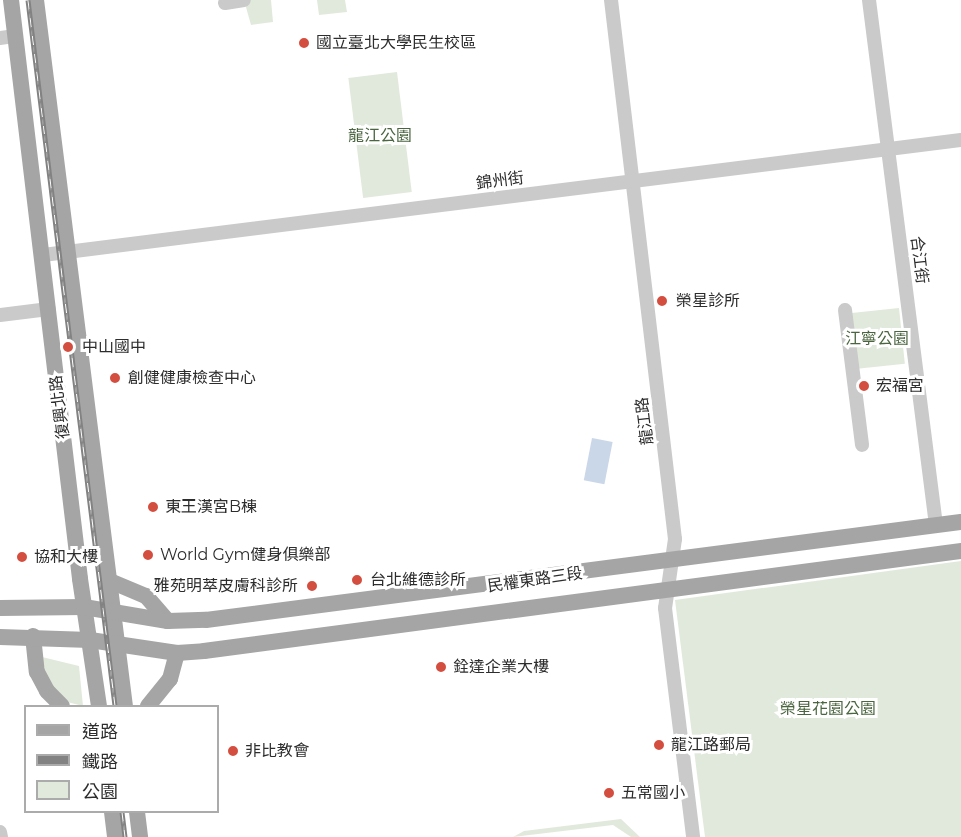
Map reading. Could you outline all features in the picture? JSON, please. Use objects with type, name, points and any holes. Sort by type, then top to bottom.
[{"type":"main road","name":"復興北路","points":[[11,0],[8,37],[43,255],[84,607],[99,705]]},
{"type":"main road","name":"復興北路","points":[[36,0],[125,705]]},
{"type":"main road","name":"民權東路三段","points":[[0,608],[84,607],[168,621],[282,613],[672,561],[717,552],[961,522]]},
{"type":"main road","name":"民權東路三段","points":[[0,637],[33,636],[90,640],[177,653],[533,610],[961,551]]},
{"type":"main road","points":[[110,581],[146,596],[168,621]]},
{"type":"main road","points":[[33,636],[37,672],[47,691],[61,705]]},
{"type":"main road","points":[[149,705],[170,679],[177,653]]},
{"type":"main road","points":[[112,813],[115,837]]},
{"type":"main road","points":[[137,813],[140,837]]},
{"type":"street","points":[[225,3],[244,0]]},
{"type":"street","name":"龍江路","points":[[611,0],[675,534],[665,608],[693,837]]},
{"type":"street","name":"合江街","points":[[869,0],[936,525]]},
{"type":"street","name":"錦州街","points":[[43,255],[961,140]]},
{"type":"street","points":[[0,315],[49,309]]},
{"type":"street","points":[[845,310],[862,445]]},
{"type":"street","points":[[0,832],[1,837]]},
{"type":"green space","points":[[244,0],[271,0],[273,22],[251,25]]},
{"type":"green space","points":[[317,0],[345,0],[347,12],[319,15]]},
{"type":"green space","name":"龍江公園","points":[[397,72],[412,192],[363,198],[348,78]]},
{"type":"green space","name":"江寧公園","points":[[899,308],[905,364],[855,369],[849,313]]},
{"type":"green space","name":"榮星花園公園","points":[[961,561],[961,837],[705,837],[675,600]]},
{"type":"green space","points":[[42,657],[79,666],[83,705],[63,701],[46,675]]},
{"type":"green space","points":[[621,819],[640,837],[631,837],[613,825],[513,837],[524,831]]},
{"type":"water","points":[[592,438],[613,442],[604,484],[584,480]]},
{"type":"railway","points":[[28,0],[115,705]]},
{"type":"railway","points":[[122,813],[125,837]]},
{"type":"place","name":"國立臺北大學民生校區","points":[[304,43]]},
{"type":"place","name":"榮星診所","points":[[662,301]]},
{"type":"place","name":"中山國中","points":[[68,347]]},
{"type":"place","name":"創健健康檢查中心","points":[[115,378]]},
{"type":"place","name":"宏福宮","points":[[864,386]]},
{"type":"place","name":"東王漢宮B棟","points":[[153,507]]},
{"type":"place","name":"World Gym健身俱樂部","points":[[148,555]]},
{"type":"place","name":"協和大樓","points":[[22,557]]},
{"type":"place","name":"台北維德診所","points":[[357,580]]},
{"type":"place","name":"雅苑明萃皮膚科診所","points":[[312,586]]},
{"type":"place","name":"銓達企業大樓","points":[[441,667]]},
{"type":"place","name":"龍江路郵局","points":[[659,745]]},
{"type":"place","name":"非比教會","points":[[233,751]]},
{"type":"place","name":"五常國小","points":[[609,793]]}]
